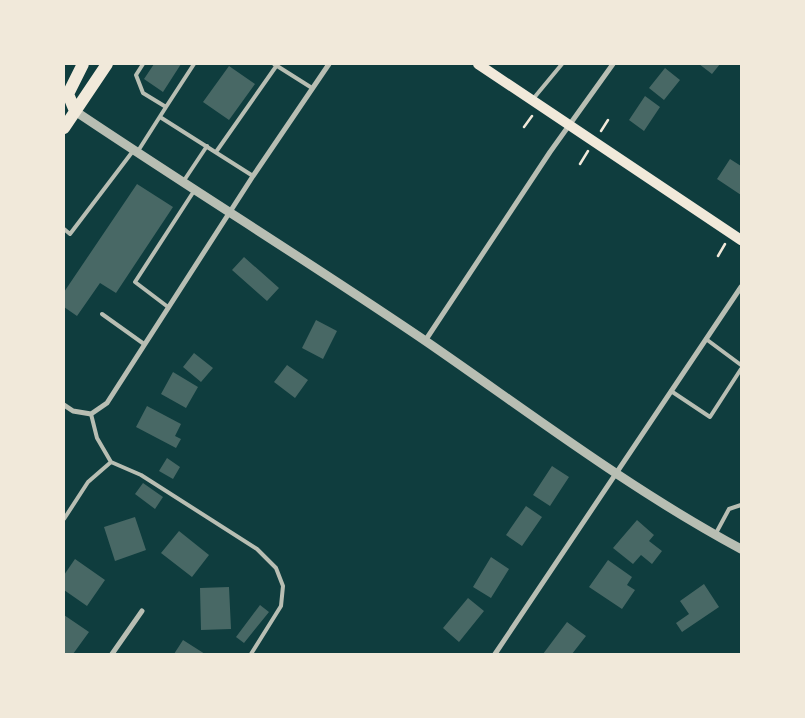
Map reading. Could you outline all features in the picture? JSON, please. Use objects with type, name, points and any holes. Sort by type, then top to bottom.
[{"type":"main road","points":[[75,111],[68,94],[83,64]]},
{"type":"main road","points":[[64,128],[107,64]]},
{"type":"main road","points":[[478,64],[741,240]]},
{"type":"street","points":[[64,405],[73,411],[91,414],[107,403],[253,176],[329,64]]},
{"type":"street","points":[[425,341],[570,124],[613,64]]},
{"type":"street","points":[[75,111],[182,184],[425,341],[616,473],[715,535],[741,549]]},
{"type":"street","points":[[495,654],[741,287]]},
{"type":"street","points":[[112,654],[142,610]]},
{"type":"lane","points":[[143,64],[136,75],[143,93],[166,107]]},
{"type":"lane","points":[[64,229],[70,234],[135,152],[194,64]]},
{"type":"lane","points":[[216,152],[275,64],[312,88]]},
{"type":"lane","points":[[532,99],[562,64]]},
{"type":"lane","points":[[160,117],[253,176]]},
{"type":"lane","points":[[182,184],[207,146]]},
{"type":"lane","points":[[168,307],[135,282],[194,191]]},
{"type":"lane","points":[[102,314],[144,344]]},
{"type":"lane","points":[[706,339],[741,365]]},
{"type":"lane","points":[[672,391],[710,417],[741,369]]},
{"type":"lane","points":[[91,414],[97,438],[111,462],[141,475],[258,549],[276,568],[284,586],[281,606],[251,654]]},
{"type":"lane","points":[[64,519],[88,482],[111,462]]},
{"type":"lane","points":[[715,535],[729,510],[741,505]]},
{"type":"building","points":[[154,64],[181,64],[163,92],[144,79]]},
{"type":"building","points":[[699,64],[720,64],[712,74]]},
{"type":"building","points":[[229,66],[255,84],[229,120],[203,102]]},
{"type":"building","points":[[665,68],[680,80],[664,100],[649,88]]},
{"type":"building","points":[[645,96],[660,107],[644,131],[629,120]]},
{"type":"building","points":[[730,159],[741,166],[741,195],[717,179]]},
{"type":"building","points":[[137,184],[173,207],[116,293],[100,283],[77,316],[64,307],[64,292]]},
{"type":"building","points":[[244,257],[279,288],[267,301],[232,270]]},
{"type":"building","points":[[316,320],[337,331],[323,359],[302,348]]},
{"type":"building","points":[[194,353],[213,368],[201,382],[183,367]]},
{"type":"building","points":[[287,365],[308,380],[295,398],[274,382]]},
{"type":"building","points":[[173,372],[198,387],[186,408],[161,394]]},
{"type":"building","points":[[147,406],[181,424],[175,436],[181,439],[176,448],[136,427]]},
{"type":"building","points":[[167,458],[180,467],[173,479],[159,471]]},
{"type":"building","points":[[552,466],[569,477],[550,506],[533,495]]},
{"type":"building","points":[[143,483],[163,497],[155,509],[135,494]]},
{"type":"building","points":[[526,506],[542,517],[522,546],[506,535]]},
{"type":"building","points":[[135,517],[146,550],[115,561],[104,527]]},
{"type":"building","points":[[637,520],[654,535],[649,541],[662,551],[652,564],[641,555],[633,564],[613,548]]},
{"type":"building","points":[[179,531],[209,555],[192,577],[161,553]]},
{"type":"building","points":[[491,557],[509,569],[491,598],[473,587]]},
{"type":"building","points":[[75,559],[105,580],[87,606],[64,590],[64,575]]},
{"type":"building","points":[[608,560],[632,577],[627,585],[635,590],[622,609],[589,587]]},
{"type":"building","points":[[704,584],[719,607],[682,632],[676,623],[689,614],[680,601]]},
{"type":"building","points":[[229,587],[231,629],[201,630],[200,588]]},
{"type":"building","points":[[468,598],[484,611],[459,642],[443,628]]},
{"type":"building","points":[[260,605],[269,612],[244,643],[236,637]]},
{"type":"building","points":[[64,615],[89,632],[73,654],[64,654]]},
{"type":"building","points":[[567,622],[586,636],[572,654],[543,654]]},
{"type":"building","points":[[183,640],[205,654],[174,654]]}]
